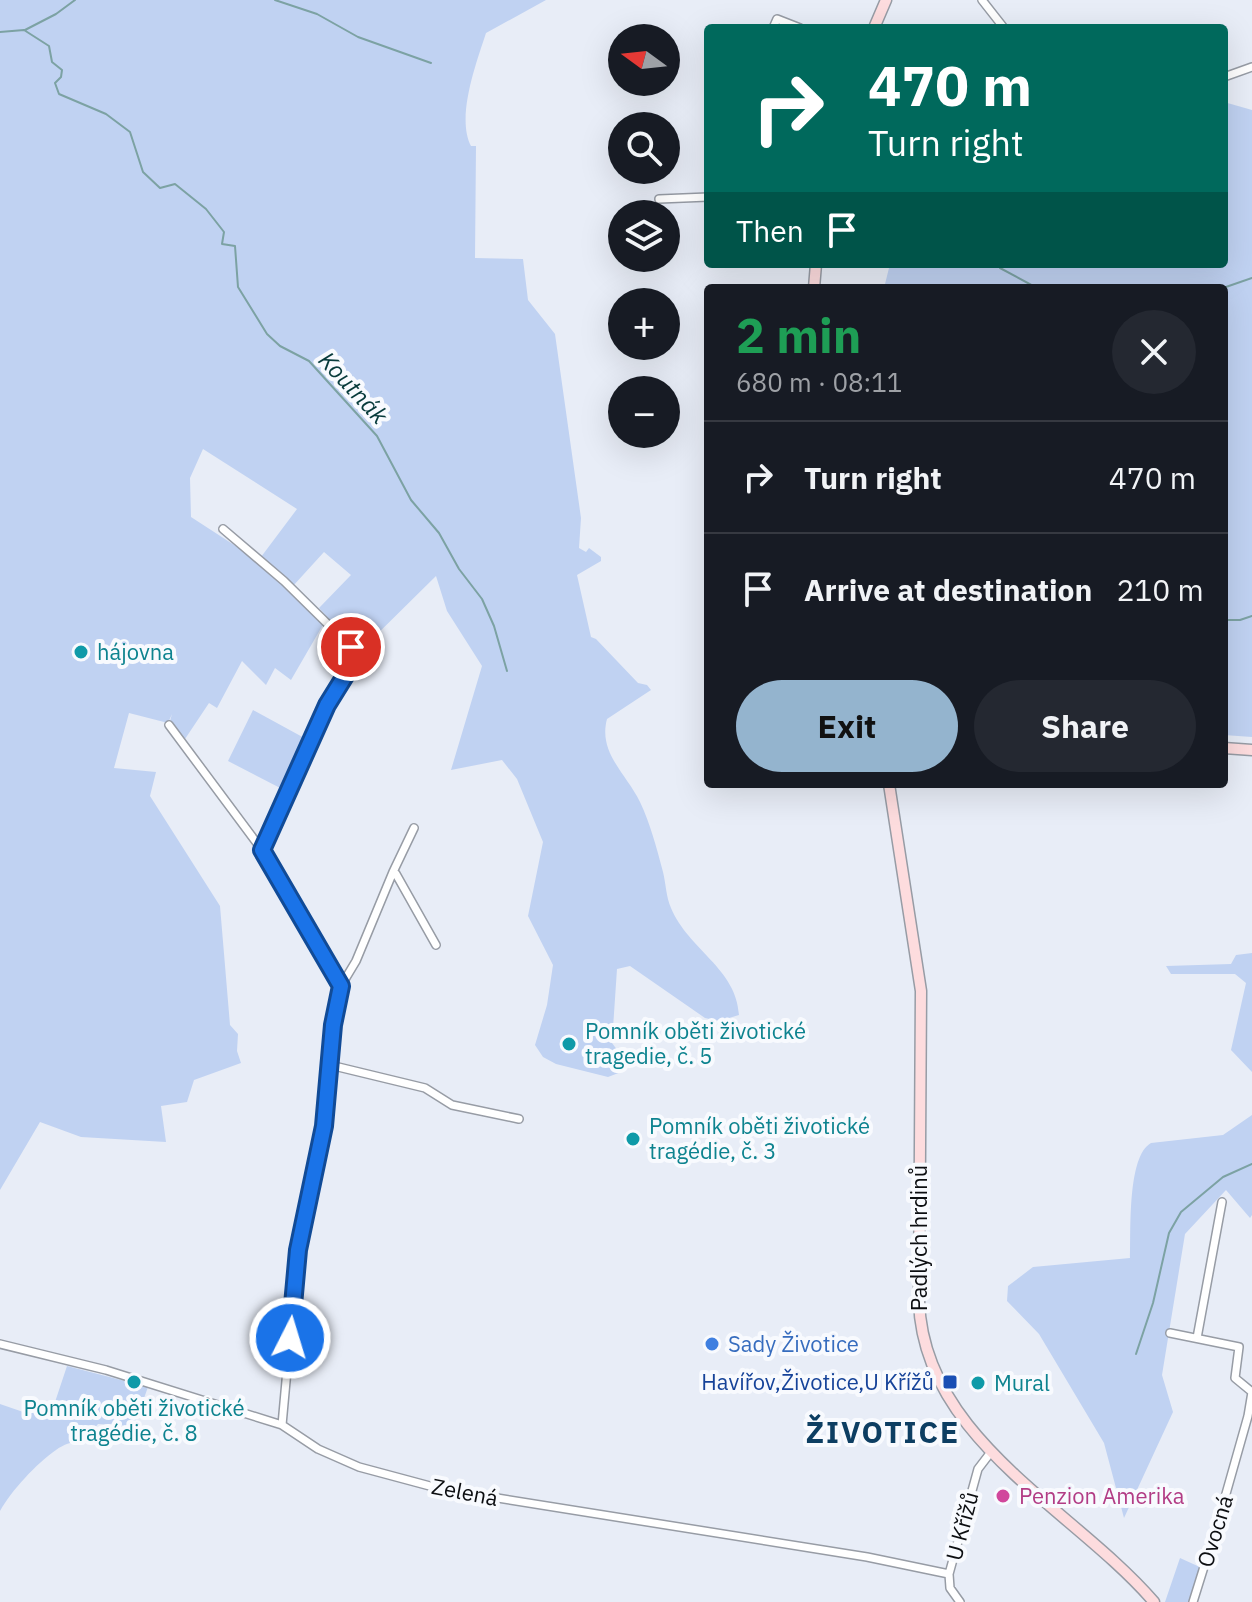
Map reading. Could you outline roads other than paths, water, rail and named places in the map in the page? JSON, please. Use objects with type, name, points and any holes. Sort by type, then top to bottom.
[{"type":"street","points":[[876,24],[886,0]]},
{"type":"street","points":[[982,0],[1001,24]]},
{"type":"street","points":[[1228,76],[1252,67]]},
{"type":"street","points":[[659,199],[704,197]]},
{"type":"street","points":[[223,529],[284,581],[351,647],[355,656],[327,705],[262,850]]},
{"type":"street","points":[[169,725],[262,850],[341,986]]},
{"type":"street","points":[[1228,748],[1252,750]]},
{"type":"street","name":"Padlých hrdinů","points":[[890,788],[921,991],[920,1326],[928,1358],[971,1427],[991,1452],[1154,1602]]},
{"type":"street","points":[[282,1425],[298,1250],[324,1126],[341,986],[356,961],[414,828]]},
{"type":"street","points":[[393,872],[436,945]]},
{"type":"street","points":[[330,1065],[425,1088],[452,1105],[519,1119]]},
{"type":"street","points":[[1197,1338],[1222,1202]]},
{"type":"street","name":"Ovocná","points":[[1170,1333],[1239,1347],[1235,1378],[1252,1392],[1248,1416],[1193,1602]]},
{"type":"street","name":"Zelená","points":[[0,1344],[106,1370],[282,1425],[318,1449],[359,1467],[441,1489],[867,1557],[949,1574]]},
{"type":"street","name":"U Křížů","points":[[960,1602],[950,1588],[949,1574],[978,1469],[991,1452]]},
{"type":"waterway","points":[[25,30],[75,0]]},
{"type":"waterway","points":[[275,0],[317,14],[358,37],[431,63]]},
{"type":"waterway","name":"Koutnák","points":[[0,32],[24,30],[49,46],[52,62],[62,70],[61,77],[55,83],[59,94],[106,114],[130,132],[143,172],[160,188],[175,184],[206,209],[224,232],[222,244],[235,246],[238,287],[267,334],[280,346],[309,361],[377,436],[411,500],[439,533],[459,569],[482,599],[494,626],[507,671]]},
{"type":"waterway","points":[[1000,268],[1030,284]]},
{"type":"waterway","points":[[1228,286],[1252,278]]},
{"type":"waterway","points":[[1228,620],[1252,616]]},
{"type":"waterway","points":[[1136,1354],[1153,1303],[1169,1233],[1181,1212],[1223,1177],[1252,1164]]},
{"type":"place","name":"hájovna","points":[[81,652]]},
{"type":"place","name":"Pomník oběti životické tragedie, č. 5","points":[[569,1044]]},
{"type":"place","name":"Pomník oběti životické tragédie, č. 3","points":[[633,1139]]},
{"type":"place","name":"Sady Životice","points":[[712,1344]]},
{"type":"place","name":"Pomník oběti životické tragédie, č. 8","points":[[134,1382]]},
{"type":"place","name":"Havířov,Životice,U Křížů","points":[[950,1382]]},
{"type":"place","name":"Mural","points":[[978,1383]]},
{"type":"place","name":"Penzion Amerika","points":[[1003,1496]]},
{"type":"district","name":"ŽIVOTICE","points":[[883,1433]]}]
